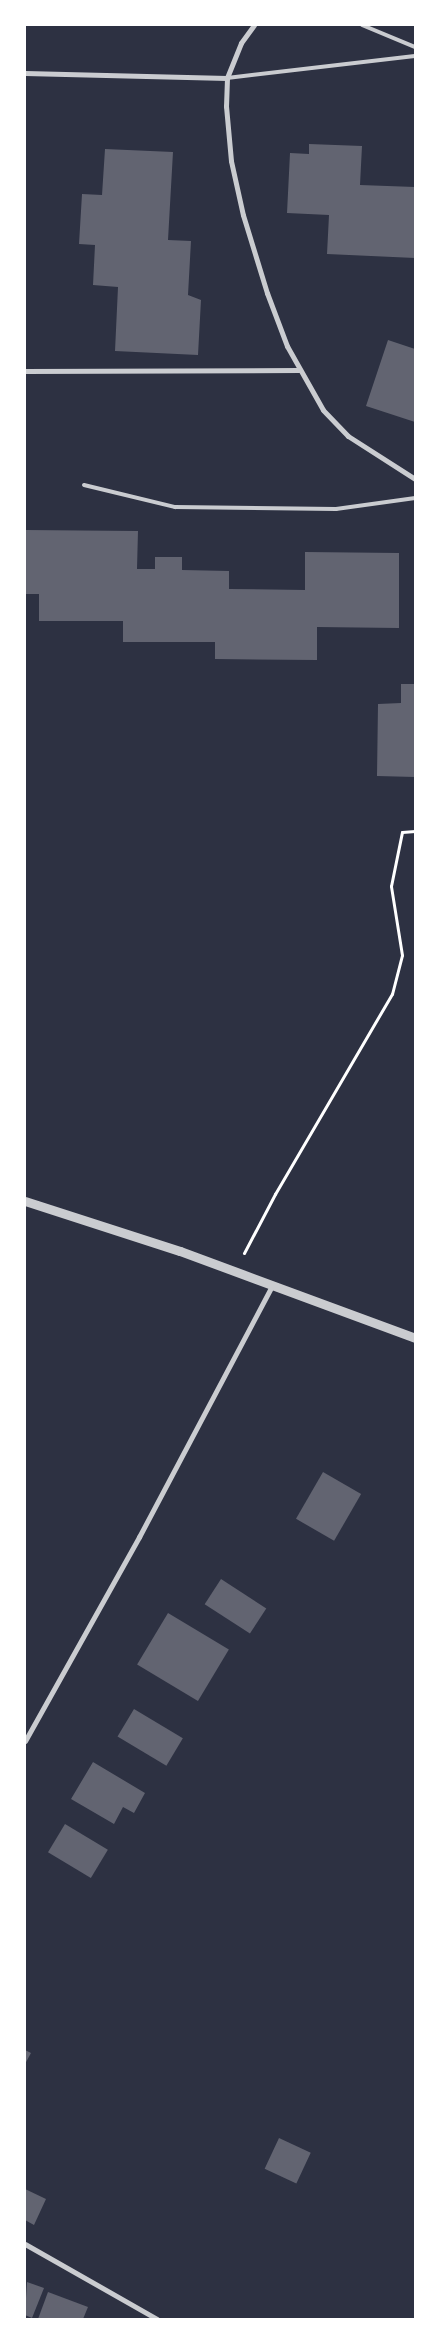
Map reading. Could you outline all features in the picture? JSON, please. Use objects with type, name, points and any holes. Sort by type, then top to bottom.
[{"type":"street","points":[[254,25],[241,42],[227,78],[226,106],[231,161],[242,215],[267,293],[299,370],[323,410],[348,436],[415,479]]},
{"type":"street","points":[[25,73],[227,78]]},
{"type":"street","points":[[25,371],[299,370]]},
{"type":"street","points":[[25,1201],[180,1251],[234,1274],[415,1338]]},
{"type":"street","points":[[25,1741],[140,1537],[272,1286]]},
{"type":"street","points":[[25,2244],[157,2319]]},
{"type":"lane","points":[[362,25],[415,47]]},
{"type":"lane","points":[[227,78],[415,56]]},
{"type":"lane","points":[[84,485],[175,507],[336,509],[415,498]]},
{"type":"path","points":[[234,1274],[275,1194],[392,994],[402,955],[391,886],[402,832],[415,831]]},
{"type":"building","points":[[309,144],[362,146],[360,185],[415,187],[415,258],[327,254],[329,215],[287,213],[290,153],[309,154]]},
{"type":"building","points":[[105,149],[173,152],[168,240],[191,241],[188,295],[201,300],[198,355],[115,351],[118,287],[93,285],[95,245],[79,244],[82,194],[102,195]]},
{"type":"building","points":[[388,340],[415,349],[415,422],[366,406]]},
{"type":"building","points":[[25,530],[138,531],[137,569],[155,569],[155,557],[182,557],[182,570],[229,571],[229,589],[305,590],[305,552],[399,553],[399,628],[317,627],[317,660],[215,659],[215,642],[123,642],[123,621],[39,621],[39,594],[25,594]]},
{"type":"building","points":[[401,684],[415,684],[415,777],[377,776],[378,704],[401,703]]},
{"type":"building","points":[[323,1472],[361,1494],[334,1541],[296,1519]]},
{"type":"building","points":[[221,1579],[266,1608],[250,1634],[205,1604]]},
{"type":"building","points":[[168,1613],[229,1650],[198,1701],[137,1664]]},
{"type":"building","points":[[134,1709],[183,1738],[166,1766],[118,1736]]},
{"type":"building","points":[[93,1762],[145,1793],[134,1813],[123,1807],[114,1824],[71,1799]]},
{"type":"building","points":[[65,1824],[108,1850],[91,1878],[48,1852]]},
{"type":"building","points":[[25,2050],[31,2053],[25,2064]]},
{"type":"building","points":[[279,2138],[311,2153],[296,2184],[265,2169]]},
{"type":"building","points":[[25,2189],[46,2199],[34,2225],[25,2220]]},
{"type":"building","points":[[27,2282],[44,2288],[32,2318],[25,2315]]},
{"type":"building","points":[[48,2292],[88,2307],[83,2319],[38,2319]]}]
